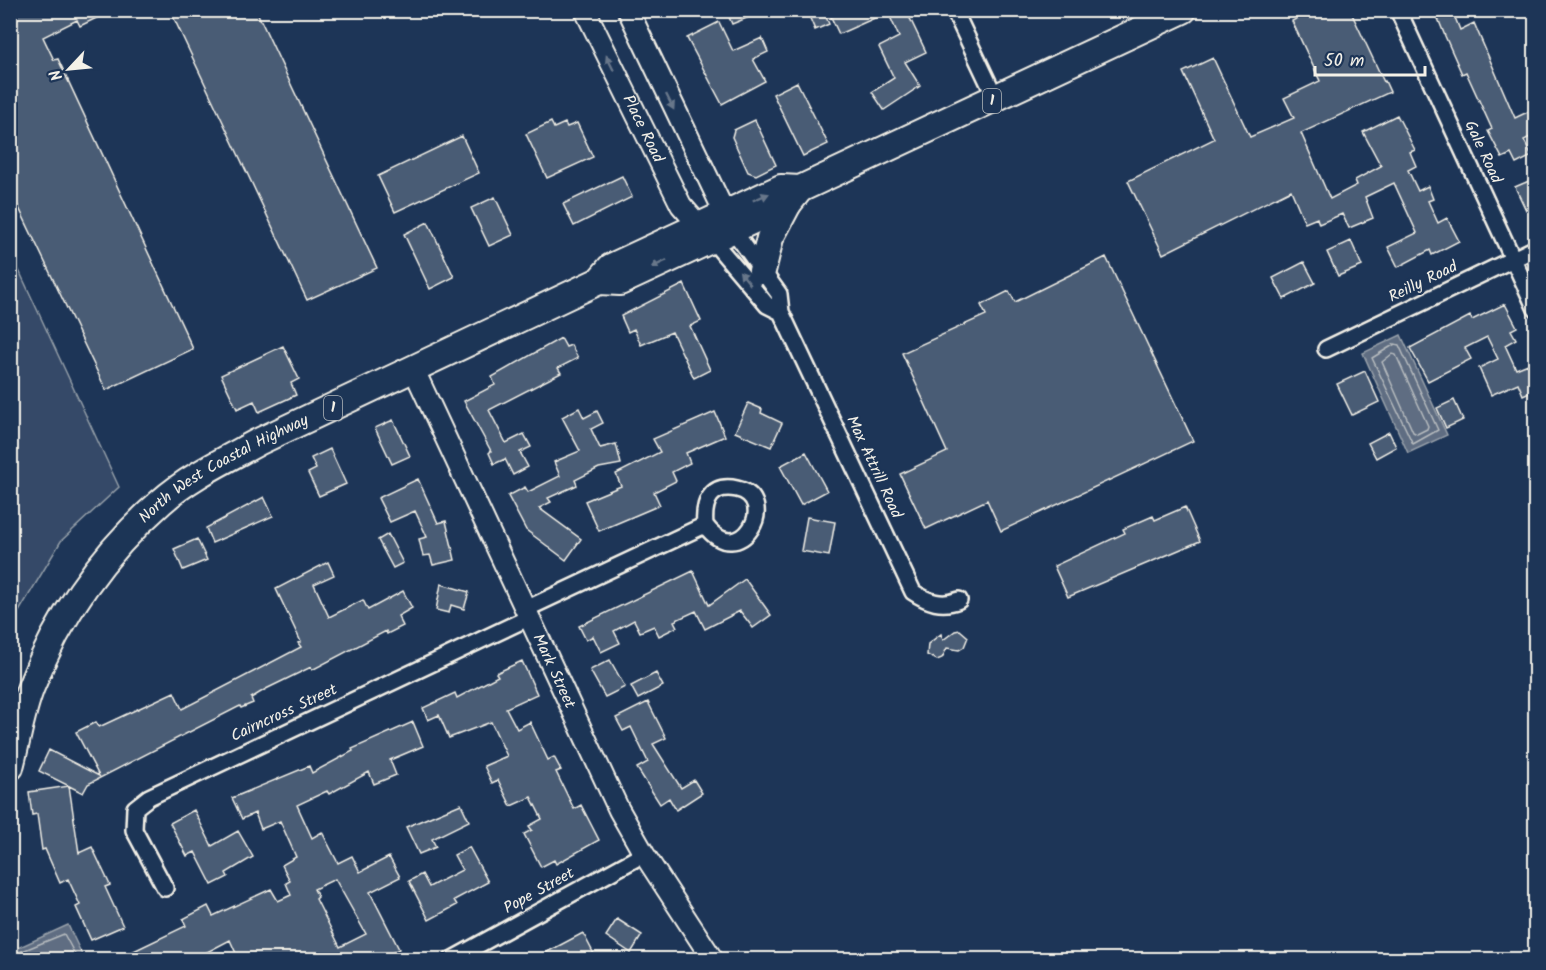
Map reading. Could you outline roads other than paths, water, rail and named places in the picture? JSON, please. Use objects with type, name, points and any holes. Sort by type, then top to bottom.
[{"type":"highway","name":"North West Coastal Highway","points":[[10,767],[30,689],[71,604],[93,573],[161,502],[205,471],[258,442],[599,281],[611,267],[717,227],[781,188],[794,196],[1182,10]]},
{"type":"highway","points":[[762,271],[767,245],[794,196]]},
{"type":"street","name":"Place Road","points":[[585,10],[681,205],[717,227]]},
{"type":"street","points":[[628,10],[717,227]]},
{"type":"street","points":[[954,10],[996,99]]},
{"type":"street","name":"Gale Road","points":[[1398,10],[1536,309]]},
{"type":"street","name":"Max Attrill Road","points":[[717,227],[762,271],[778,294],[781,312],[913,592],[933,602],[945,604],[959,600]]},
{"type":"street","name":"Max Attrill Road","points":[[717,227],[767,305],[781,312]]},
{"type":"street","name":"Reilly Road","points":[[1326,349],[1536,248]]},
{"type":"street","name":"Mark Street","points":[[414,370],[619,810],[644,854],[713,960]]},
{"type":"street","name":"Cairncross Street","points":[[165,888],[134,830],[135,808],[149,797],[705,525]]},
{"type":"street","name":"Pope Street","points":[[451,960],[478,953],[644,854]]},
{"type":"water","points":[[1401,335],[1447,435],[1408,453],[1363,353]]},
{"type":"water","points":[[68,925],[84,959],[11,959],[11,951]]}]
